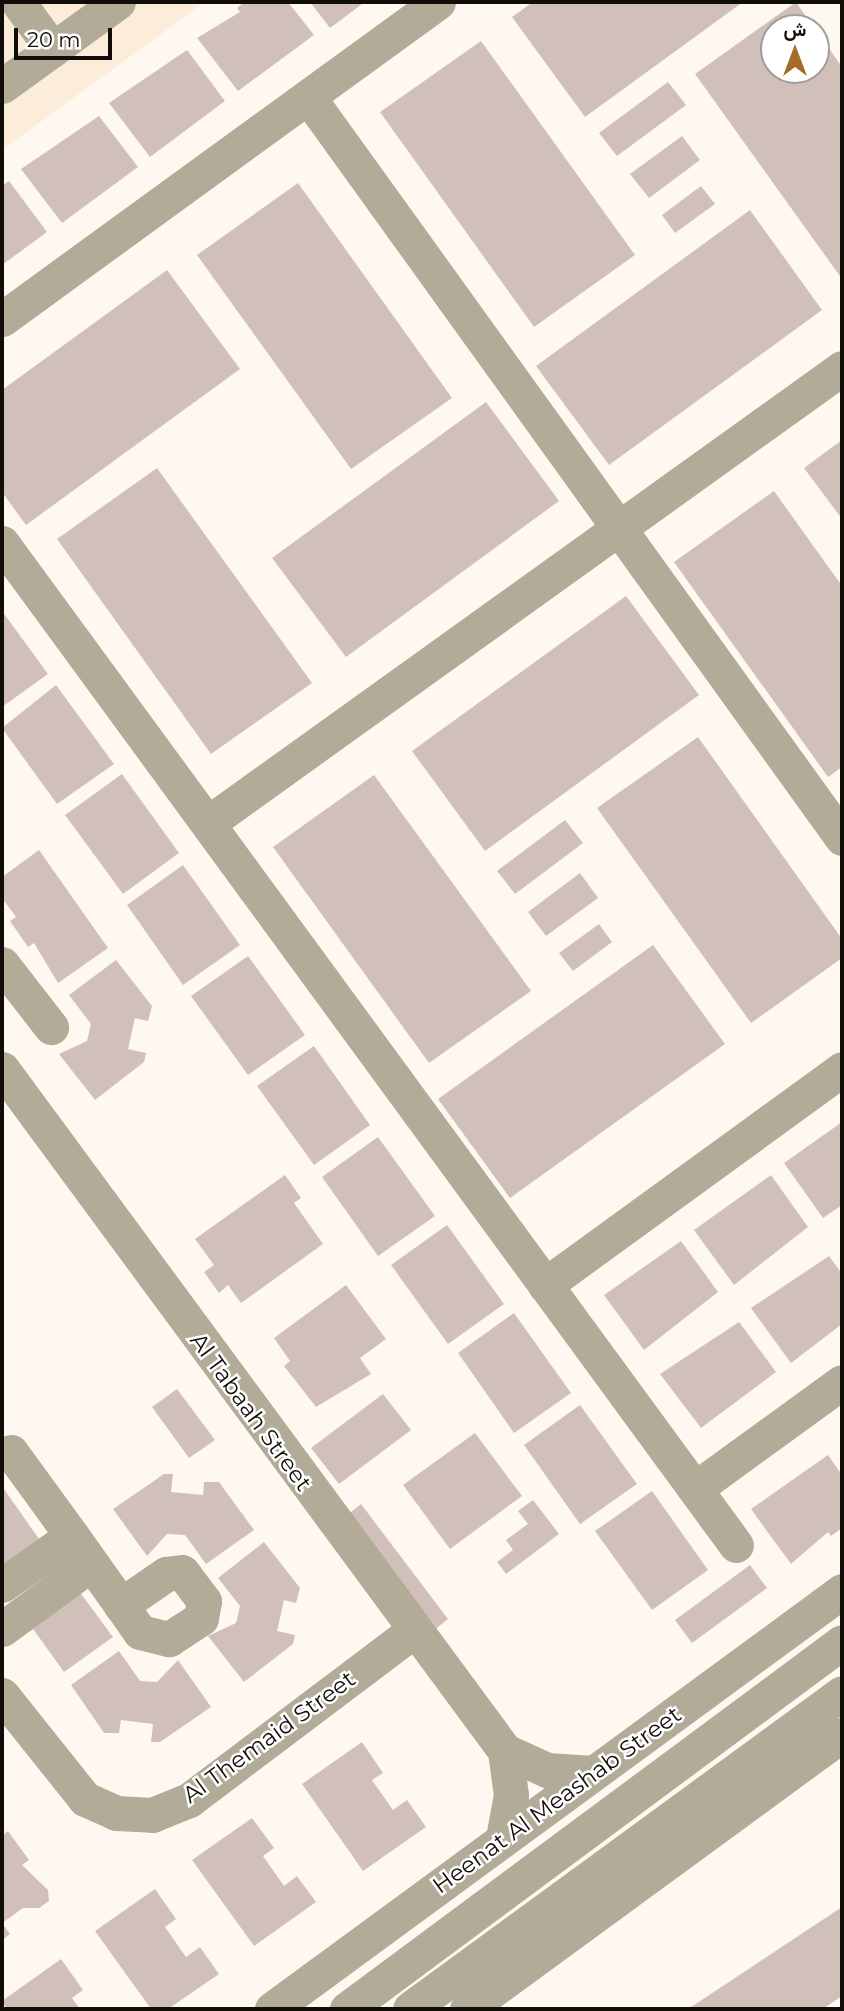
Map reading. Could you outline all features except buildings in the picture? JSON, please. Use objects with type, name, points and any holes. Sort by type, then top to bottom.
[{"type":"street","points":[[18,2],[52,50]]},
{"type":"street","points":[[2,86],[118,2]]},
{"type":"street","points":[[2,319],[438,2]]},
{"type":"street","points":[[309,98],[842,838]]},
{"type":"street","points":[[208,823],[842,368]]},
{"type":"street","points":[[2,543],[736,1545]]},
{"type":"street","points":[[2,964],[51,1027]]},
{"type":"street","name":"Al Tabaah Street","points":[[2,1069],[412,1632],[505,1751],[547,1770],[593,1773]]},
{"type":"street","points":[[545,1285],[842,1069]]},
{"type":"street","points":[[696,1488],[842,1382]]},
{"type":"street","points":[[11,1452],[121,1605]]},
{"type":"street","points":[[2,1585],[82,1550]]},
{"type":"street","points":[[2,1629],[82,1550]]},
{"type":"street","name":"Heenat Al Meashab Street","points":[[272,2009],[842,1591]]},
{"type":"street","name":"Al Themaid Street","points":[[2,1695],[85,1799],[116,1813],[152,1815],[189,1800],[412,1632]]},
{"type":"street","name":"Heenat Al Meashab Street","points":[[347,2009],[842,1642]]},
{"type":"street","points":[[410,2009],[842,1693]]},
{"type":"street","points":[[467,2009],[842,1735]]},
{"type":"street","points":[[503,1839],[511,1795],[505,1751]]},
{"type":"shaded area","points":[[2,2],[205,2],[2,150]]}]
